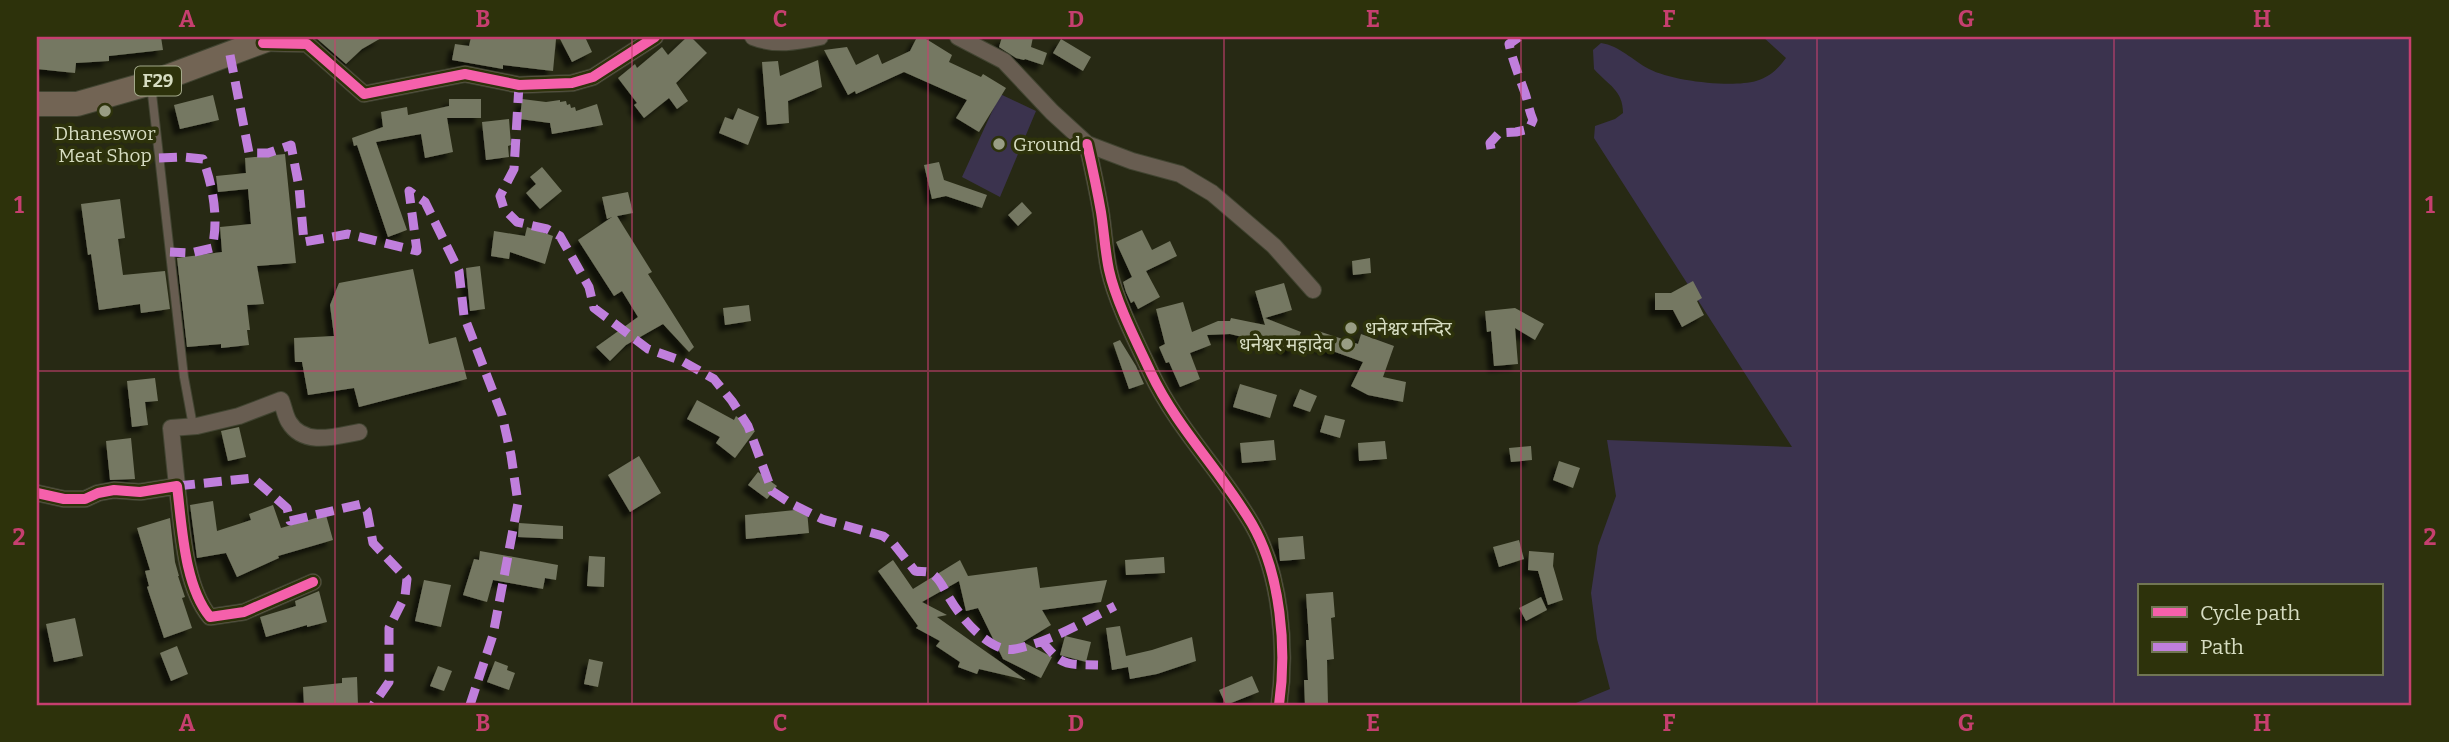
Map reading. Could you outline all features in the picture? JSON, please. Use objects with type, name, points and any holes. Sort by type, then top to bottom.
[{"type":"main road","name":"F29","points":[[37,104],[77,104],[151,83],[269,40]]},
{"type":"street","points":[[269,40],[307,44],[364,94],[465,74],[519,85],[572,83],[593,77],[655,37]]},
{"type":"street","points":[[753,37],[776,43],[820,37]]},
{"type":"street","points":[[958,37],[1004,61],[1052,112],[1087,144],[1132,161],[1180,174],[1212,193],[1274,246],[1313,290]]},
{"type":"street","points":[[1087,144],[1101,211],[1109,271],[1132,331],[1152,376],[1177,420],[1236,499],[1266,553],[1277,601],[1284,660],[1279,705]]},
{"type":"street","points":[[313,582],[244,611],[211,617],[203,609],[184,555],[171,428],[239,416],[281,400],[289,423],[301,434],[331,438],[359,432]]},
{"type":"street","points":[[37,494],[64,499],[85,499],[114,489],[140,492],[177,486]]},
{"type":"lane","points":[[151,83],[184,377],[193,426]]},
{"type":"shaded area","points":[[1763,37],[2412,37],[2412,705],[1571,705],[1610,689],[1597,639],[1591,593],[1598,546],[1616,496],[1607,440],[1792,447],[1594,138],[1595,126],[1623,113],[1618,93],[1594,69],[1593,50],[1601,43],[1620,50],[1659,73],[1686,80],[1717,83],[1745,83],[1761,79],[1780,66],[1786,58]]},
{"type":"shaded area","name":"Ground","points":[[1000,94],[1036,111],[1000,197],[962,177]]},
{"type":"building","points":[[37,37],[161,37],[163,50],[109,56],[109,61],[76,63],[75,73],[37,69]]},
{"type":"building","points":[[315,37],[383,37],[362,49],[346,64]]},
{"type":"building","points":[[471,37],[556,39],[553,71],[503,65],[503,69],[452,60],[455,44],[469,46]]},
{"type":"building","points":[[559,37],[585,37],[592,52],[572,62]]},
{"type":"building","points":[[687,37],[691,37],[707,53],[676,83],[688,101],[677,109],[669,98],[644,118],[634,105],[637,103],[618,78],[635,64],[637,68],[662,47],[668,55]]},
{"type":"building","points":[[917,37],[923,37],[952,55],[949,62],[981,77],[983,74],[1006,88],[979,132],[956,118],[967,100],[904,72],[856,94],[855,91],[848,95],[824,50],[847,47],[856,65],[878,54],[882,64],[910,51]]},
{"type":"building","points":[[1002,37],[1033,37],[1031,47],[1047,53],[1043,65],[1016,58],[999,47]]},
{"type":"building","points":[[1061,39],[1091,57],[1083,71],[1053,53]]},
{"type":"building","points":[[818,60],[822,87],[788,101],[789,123],[767,125],[762,62],[778,61],[780,76]]},
{"type":"building","points":[[213,95],[219,120],[180,129],[174,105]]},
{"type":"building","points":[[449,99],[481,99],[481,118],[447,118],[453,152],[425,158],[421,134],[376,142],[407,230],[388,237],[357,145],[354,146],[352,138],[383,127],[381,112],[407,107],[408,115],[449,106]]},
{"type":"building","points":[[522,99],[566,101],[571,108],[575,107],[576,111],[597,104],[603,125],[552,134],[550,123],[520,119]]},
{"type":"building","points":[[738,108],[759,117],[748,145],[719,133],[725,117],[733,120]]},
{"type":"building","points":[[509,119],[509,157],[486,160],[482,122]]},
{"type":"building","points":[[285,154],[296,263],[257,266],[264,304],[247,305],[249,345],[187,347],[177,258],[222,252],[220,227],[251,224],[248,189],[218,192],[216,176],[246,173],[245,158]]},
{"type":"building","points":[[939,162],[944,180],[987,195],[982,208],[946,196],[932,199],[924,165]]},
{"type":"building","points":[[542,167],[562,191],[540,209],[526,193],[536,184],[530,177]]},
{"type":"building","points":[[628,192],[633,213],[617,216],[652,272],[648,274],[694,347],[689,352],[663,324],[626,345],[610,361],[596,347],[638,317],[622,291],[614,296],[578,240],[612,217],[607,219],[602,197]]},
{"type":"building","points":[[120,199],[125,238],[118,239],[123,275],[165,271],[170,309],[141,313],[140,304],[99,310],[81,204]]},
{"type":"building","points":[[1022,202],[1032,213],[1018,226],[1008,215]]},
{"type":"building","points":[[527,227],[553,236],[545,264],[510,252],[509,259],[491,256],[494,231],[525,236]]},
{"type":"building","points":[[1142,230],[1152,250],[1170,241],[1177,256],[1146,271],[1160,297],[1138,309],[1134,301],[1131,303],[1126,292],[1123,282],[1132,277],[1116,242]]},
{"type":"building","points":[[1370,258],[1371,273],[1353,275],[1352,261]]},
{"type":"building","points":[[480,266],[485,309],[470,311],[466,268]]},
{"type":"building","points":[[413,269],[429,344],[456,337],[467,379],[359,407],[354,388],[308,395],[302,362],[295,362],[294,338],[334,336],[330,305],[339,283]]},
{"type":"building","points":[[1693,281],[1702,298],[1697,301],[1704,315],[1682,327],[1673,310],[1655,310],[1655,293],[1671,293]]},
{"type":"building","points":[[1284,283],[1292,310],[1265,318],[1301,332],[1293,351],[1259,337],[1259,341],[1230,334],[1207,335],[1211,345],[1190,353],[1200,379],[1180,387],[1159,347],[1165,344],[1156,309],[1183,302],[1192,332],[1218,321],[1230,321],[1231,318],[1265,325],[1255,291]]},
{"type":"building","points":[[749,305],[751,321],[725,325],[723,308]]},
{"type":"building","points":[[1515,308],[1544,324],[1535,340],[1515,328],[1518,364],[1494,366],[1491,331],[1487,332],[1485,311]]},
{"type":"building","points":[[1318,331],[1358,344],[1361,334],[1394,346],[1383,377],[1406,382],[1403,402],[1368,395],[1351,386],[1363,362],[1313,344]]},
{"type":"building","points":[[1120,340],[1144,384],[1129,389],[1113,343]]},
{"type":"building","points":[[155,378],[158,401],[145,402],[148,425],[132,427],[127,381]]},
{"type":"building","points":[[1240,384],[1277,395],[1270,418],[1233,407]]},
{"type":"building","points":[[1300,389],[1317,396],[1310,412],[1293,406]]},
{"type":"building","points":[[697,400],[734,420],[736,416],[755,431],[735,458],[716,443],[720,437],[687,419]]},
{"type":"building","points":[[1325,415],[1345,420],[1340,438],[1320,432]]},
{"type":"building","points":[[239,427],[246,457],[228,461],[221,431]]},
{"type":"building","points":[[131,438],[135,479],[110,480],[106,441]]},
{"type":"building","points":[[1274,440],[1276,460],[1242,463],[1240,443]]},
{"type":"building","points":[[1385,441],[1387,459],[1359,461],[1358,443]]},
{"type":"building","points":[[1531,446],[1532,460],[1511,462],[1509,448]]},
{"type":"building","points":[[639,456],[661,493],[630,512],[608,475]]},
{"type":"building","points":[[1559,461],[1580,468],[1573,488],[1553,480]]},
{"type":"building","points":[[758,472],[777,486],[767,499],[748,485]]},
{"type":"building","points":[[213,501],[217,531],[251,520],[249,514],[273,505],[281,528],[326,515],[333,540],[278,556],[279,558],[237,577],[226,553],[197,558],[190,505]]},
{"type":"building","points":[[807,510],[809,533],[746,539],[745,515]]},
{"type":"building","points":[[170,518],[175,562],[185,597],[182,598],[192,628],[164,638],[147,587],[149,586],[145,571],[150,570],[137,528]]},
{"type":"building","points":[[519,523],[563,526],[563,539],[518,537]]},
{"type":"building","points":[[1303,536],[1305,559],[1280,561],[1278,538]]},
{"type":"building","points":[[1519,540],[1524,559],[1499,567],[1493,547]]},
{"type":"building","points":[[480,551],[558,565],[556,580],[545,578],[543,589],[493,580],[487,602],[463,595],[474,559],[479,560]]},
{"type":"building","points":[[1529,551],[1554,553],[1553,566],[1563,600],[1548,605],[1538,571],[1528,570]]},
{"type":"building","points":[[589,556],[605,557],[604,587],[587,586]]},
{"type":"building","points":[[1164,557],[1165,573],[1126,575],[1125,560]]},
{"type":"building","points":[[893,560],[913,589],[960,560],[968,576],[1037,567],[1040,588],[1107,580],[1101,602],[1042,610],[1051,625],[1023,642],[1052,657],[1041,678],[1003,659],[978,608],[966,611],[959,581],[922,602],[947,615],[937,617],[1026,680],[979,669],[977,674],[958,667],[960,662],[936,646],[940,641],[916,628],[918,626],[878,571]]},
{"type":"building","points":[[424,580],[451,585],[441,627],[415,621]]},
{"type":"building","points":[[319,591],[327,622],[266,637],[260,617],[296,606],[295,601]]},
{"type":"building","points":[[1333,592],[1335,617],[1331,618],[1334,659],[1327,660],[1328,705],[1305,705],[1304,680],[1308,680],[1306,640],[1309,640],[1306,594]]},
{"type":"building","points":[[1541,597],[1547,610],[1526,621],[1519,608]]},
{"type":"building","points":[[75,618],[83,656],[54,662],[46,624]]},
{"type":"building","points":[[1120,626],[1126,656],[1192,637],[1196,661],[1157,674],[1130,679],[1128,667],[1112,670],[1106,628]]},
{"type":"building","points":[[1065,636],[1091,642],[1086,662],[1060,655]]},
{"type":"building","points":[[177,646],[188,674],[171,681],[160,653]]},
{"type":"building","points":[[589,659],[603,662],[598,687],[584,684]]},
{"type":"building","points":[[495,661],[508,666],[507,670],[515,673],[509,690],[487,682]]},
{"type":"building","points":[[438,666],[452,671],[444,691],[430,686]]},
{"type":"building","points":[[1252,676],[1259,692],[1226,705],[1219,690]]},
{"type":"building","points":[[357,677],[358,705],[304,705],[303,687],[342,683],[342,678]]},
{"type":"marked path","points":[[1491,149],[1490,143],[1499,133],[1529,129],[1533,120],[1509,44],[1519,37]]},
{"type":"marked path","points":[[230,55],[249,153],[268,153],[291,145],[299,187],[304,242],[348,234],[417,251],[409,191],[425,202],[459,271],[464,316],[502,415],[518,503],[493,635],[470,705]]},
{"type":"marked path","points":[[519,85],[514,169],[500,196],[504,209],[517,222],[547,229],[560,236],[589,287],[594,308],[648,349],[682,361],[714,379],[748,426],[772,491],[822,519],[883,536],[893,543],[915,571],[934,575],[969,624],[996,646],[1015,649],[1040,642],[1115,606]]},
{"type":"marked path","points":[[159,158],[203,159],[214,203],[212,248],[191,253],[170,252]]},
{"type":"marked path","points":[[177,486],[253,478],[287,508],[290,521],[361,504],[367,511],[373,543],[407,579],[405,596],[389,628],[389,682],[373,705]]},
{"type":"marked path","points":[[1041,640],[1060,660],[1098,665]]},
{"type":"cycle path","points":[[263,43],[307,44],[364,94],[465,74],[519,85],[572,83],[593,77],[655,37]]},
{"type":"cycle path","points":[[1087,144],[1109,270],[1127,322],[1173,412],[1252,524],[1270,566],[1282,636],[1279,705]]},
{"type":"cycle path","points":[[37,493],[64,499],[85,499],[114,490],[140,492],[177,486],[189,572],[201,604],[210,617],[244,612],[313,582]]},
{"type":"place","name":"Dhaneswor Meat Shop","points":[[105,111]]},
{"type":"place","name":"Ground","points":[[999,144]]},
{"type":"place","name":"धनेश्वर मन्दिर","points":[[1351,328]]},
{"type":"place","name":"धनेश्वर महादेव","points":[[1347,344]]}]
